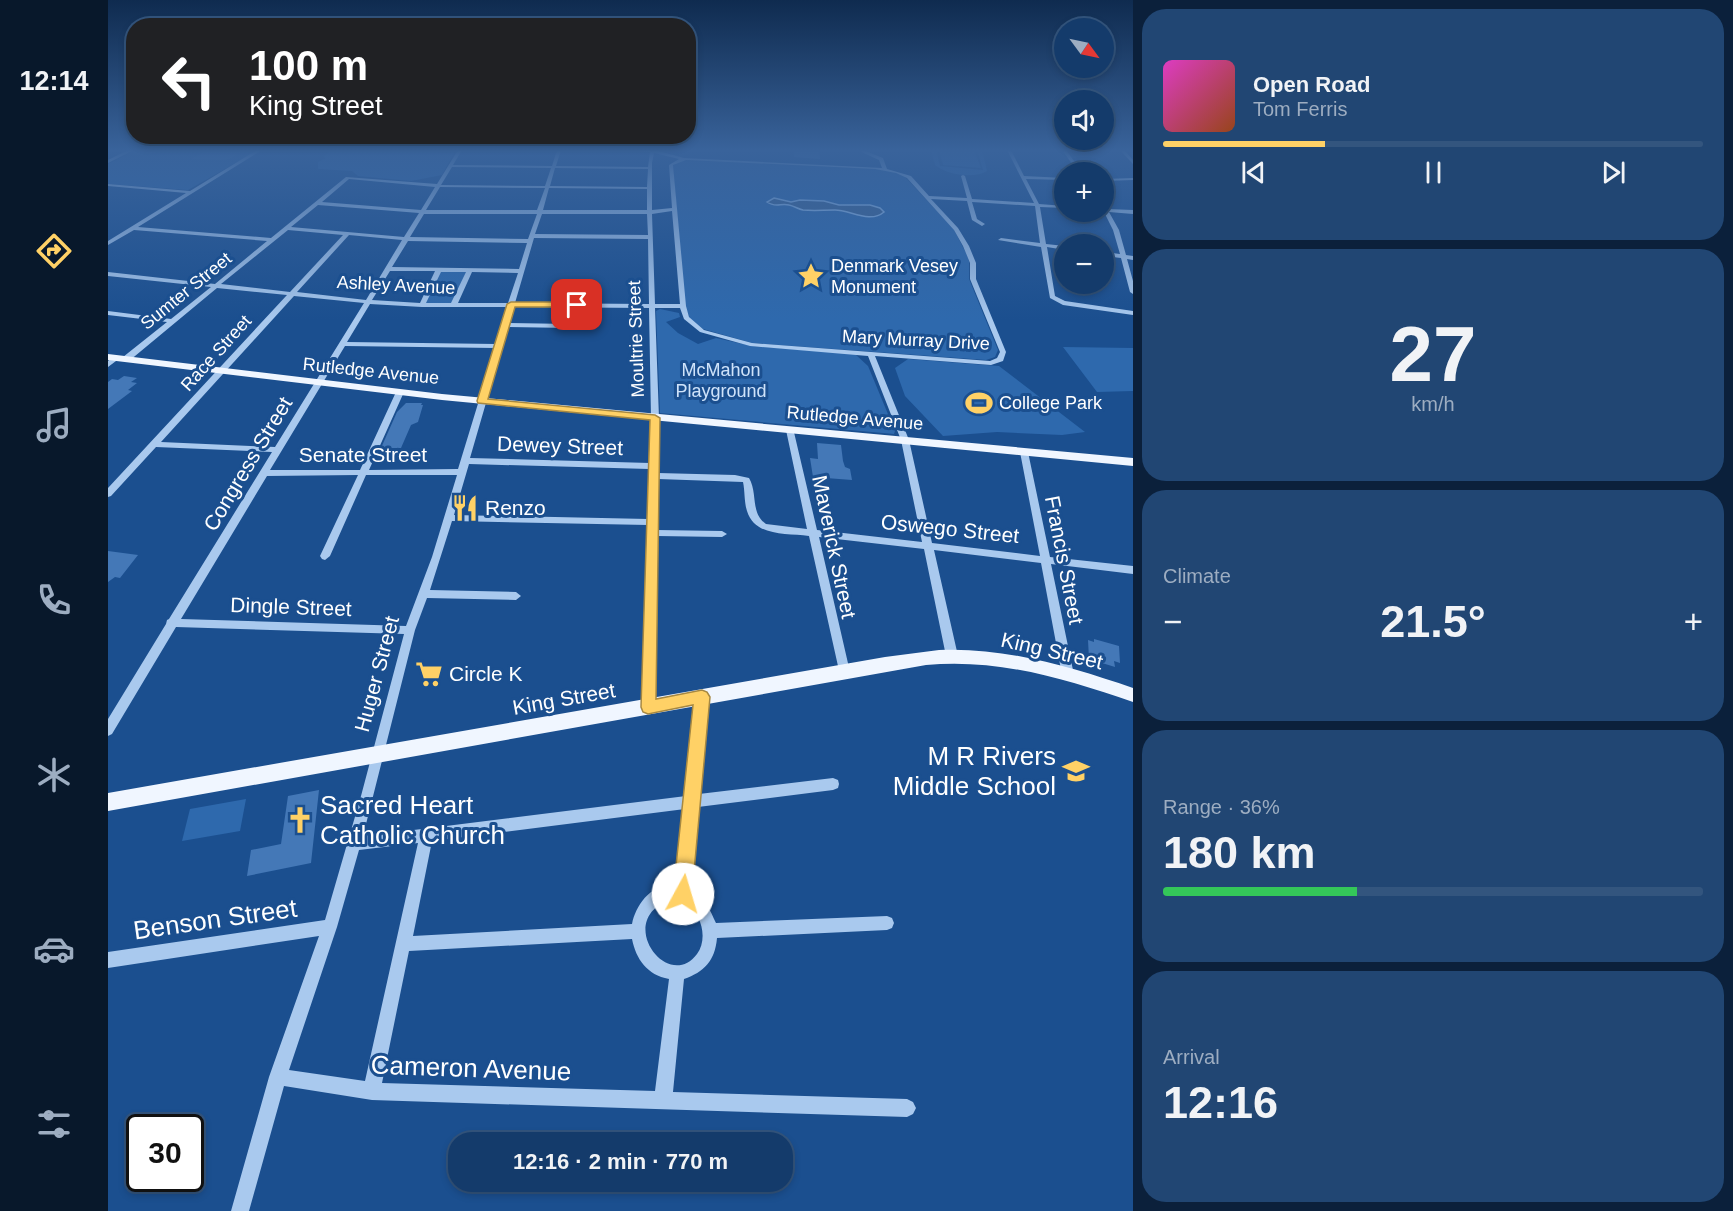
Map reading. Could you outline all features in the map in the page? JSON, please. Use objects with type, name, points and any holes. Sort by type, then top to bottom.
[{"type":"main road","name":"Rutledge Avenue","points":[[114,360],[482,401],[1133,462]]},
{"type":"main road","name":"King Street","points":[[108,802],[844,672],[952,656],[1009,662],[1068,675],[1133,695]]},
{"type":"street","points":[[108,243],[168,207]]},
{"type":"street","name":"Sumter Street","points":[[114,360],[173,321],[313,207]]},
{"type":"street","points":[[358,207],[422,212],[674,213]]},
{"type":"street","name":"Congress Street","points":[[108,730],[426,207]]},
{"type":"street","name":"Huger Street","points":[[240,1211],[278,1077],[330,927],[410,630],[437,557],[520,271],[542,207]]},
{"type":"street","name":"Moultrie Street","points":[[648,707],[655,418],[651,306],[652,207]]},
{"type":"street","name":"Mary Murray Drive","points":[[674,207],[683,306],[686,318],[702,331],[752,345],[991,363],[1000,359],[1003,351],[973,279],[973,262],[966,246],[937,207]]},
{"type":"street","points":[[972,207],[975,220],[982,224]]},
{"type":"street","points":[[1037,207],[1051,296],[1063,303],[1133,313]]},
{"type":"street","points":[[1114,210],[1133,212]]},
{"type":"street","points":[[1110,222],[1124,257],[1133,292]]},
{"type":"street","points":[[133,228],[272,240]]},
{"type":"street","points":[[286,228],[405,239],[651,237]]},
{"type":"street","name":"Race Street","points":[[108,494],[347,234]]},
{"type":"street","points":[[108,237],[116,238]]},
{"type":"street","points":[[1001,240],[1054,247]]},
{"type":"street","points":[[1114,256],[1133,258]]},
{"type":"street","points":[[387,269],[520,271]]},
{"type":"street","points":[[422,305],[439,270]]},
{"type":"street","points":[[454,304],[470,270]]},
{"type":"street","name":"Ashley Avenue","points":[[108,274],[292,292],[368,302],[422,305],[683,306]]},
{"type":"street","points":[[108,313],[173,321]]},
{"type":"street","points":[[504,325],[571,326]]},
{"type":"street","points":[[343,344],[499,346]]},
{"type":"street","points":[[870,353],[905,440],[952,656]]},
{"type":"street","points":[[325,556],[400,392]]},
{"type":"street","name":"Maverick Street","points":[[790,430],[844,672]]},
{"type":"street","points":[[153,444],[279,450]]},
{"type":"street","name":"Francis Street","points":[[1024,452],[1068,675]]},
{"type":"street","name":"Dewey Street","points":[[464,461],[654,471],[746,480],[754,520],[764,527]]},
{"type":"street","name":"Senate Street","points":[[265,473],[461,472]]},
{"type":"street","points":[[448,518],[653,528],[722,534]]},
{"type":"street","name":"Oswego Street","points":[[764,527],[1046,558],[1133,570]]},
{"type":"street","points":[[422,594],[516,596]]},
{"type":"street","name":"Dingle Street","points":[[171,623],[410,630]]},
{"type":"street","points":[[683,894],[702,697]]},
{"type":"street","points":[[354,844],[427,833],[833,784]]},
{"type":"street","points":[[372,1091],[427,833]]},
{"type":"street","points":[[673,892],[690,897],[704,911],[711,931],[708,952],[695,967],[670,973],[652,963],[644,952],[638,931],[643,912],[655,897],[673,892]]},
{"type":"street","points":[[711,931],[887,923]]},
{"type":"street","name":"Benson Street","points":[[108,960],[330,927]]},
{"type":"street","points":[[403,944],[638,931]]},
{"type":"street","points":[[663,1101],[677,973]]},
{"type":"street","name":"Cameron Avenue","points":[[278,1077],[372,1091],[907,1108]]},
{"type":"green space","points":[[677,207],[933,207],[953,228],[966,253],[969,261],[969,279],[998,350],[995,357],[986,360],[752,343],[703,329],[690,319],[685,306]]},
{"type":"green space","points":[[440,270],[467,271],[453,303],[424,304]]},
{"type":"green space","name":"McMahon Playground","points":[[660,309],[679,313],[680,317],[666,322],[678,333],[698,344],[716,338],[752,346],[855,354],[868,366],[895,431],[894,434],[660,413],[656,311]]},
{"type":"green space","points":[[1063,347],[1133,348],[1133,391],[1097,392]]},
{"type":"green space","name":"College Park","points":[[908,359],[999,366],[1085,432],[1062,435],[997,432],[943,436],[905,396],[895,368]]},
{"type":"green space","points":[[246,799],[240,831],[182,841],[190,809]]},
{"type":"shaded area","points":[[793,207],[875,207],[884,212],[873,217],[866,217],[835,210],[803,210]]},
{"type":"building","points":[[124,376],[137,378],[131,382],[137,383],[128,390],[132,391],[108,409],[108,382]]},
{"type":"building","points":[[406,403],[422,403],[418,422],[411,425],[401,448],[381,448],[397,412]]},
{"type":"building","points":[[817,443],[841,445],[843,461],[845,467],[850,469],[852,480],[813,477],[810,458],[818,459]]},
{"type":"building","points":[[108,551],[138,555],[120,578],[115,577],[108,582]]},
{"type":"building","points":[[1094,639],[1119,646],[1120,663],[1114,661],[1115,667],[1089,659],[1088,640],[1094,642]]},
{"type":"building","name":"Sacred Heart Catholic Church","points":[[319,790],[311,863],[247,876],[251,850],[281,844],[288,796]]},
{"type":"place","name":"Denmark Vesey Monument","points":[[811,276]]},
{"type":"place","name":"College Park","points":[[979,403]]},
{"type":"place","name":"Renzo","points":[[465,508]]},
{"type":"place","name":"Circle K","points":[[429,674]]},
{"type":"place","name":"M R Rivers Middle School","points":[[1076,771]]},
{"type":"place","name":"Sacred Heart Catholic Church","points":[[300,820]]},
{"type":"route","points":[[577,305],[511,304],[482,401],[655,418],[648,707],[702,697],[683,894]]}]
